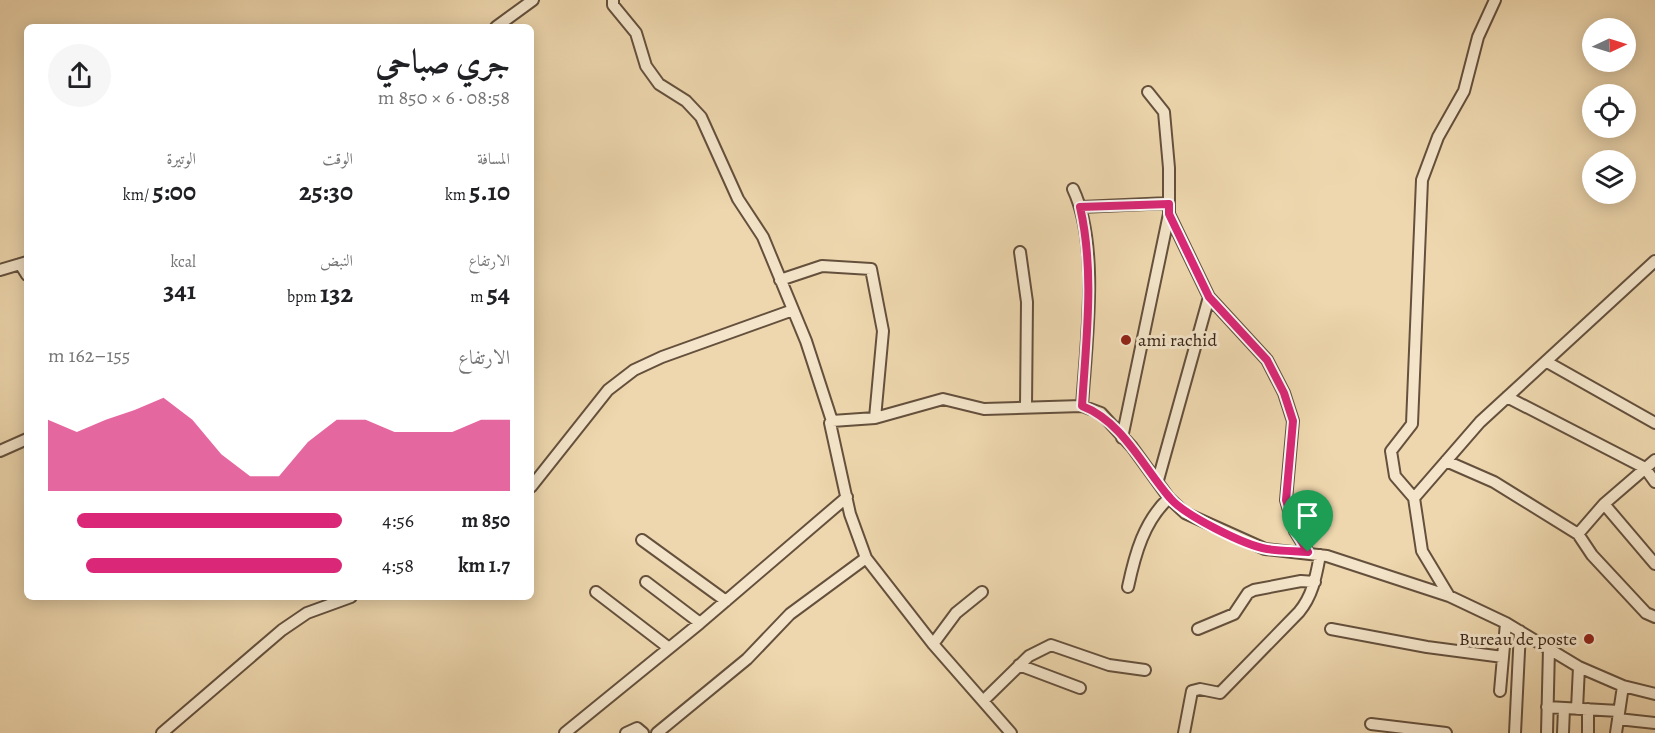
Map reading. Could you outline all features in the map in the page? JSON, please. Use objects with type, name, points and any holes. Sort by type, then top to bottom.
[{"type":"street","points":[[500,24],[533,0]]},
{"type":"street","points":[[602,0],[613,3],[636,33],[646,66],[659,84],[686,101],[701,117],[738,199],[763,237],[793,310],[832,421],[830,423],[847,497],[866,558],[933,644],[1006,731]]},
{"type":"street","points":[[1449,596],[1422,550],[1414,498],[1395,476],[1391,451],[1413,424],[1422,180],[1437,137],[1464,92],[1478,37],[1495,0]]},
{"type":"street","points":[[1122,438],[1169,209],[1169,168],[1164,112],[1148,92]]},
{"type":"street","points":[[1073,189],[1087,236],[1088,299],[1082,406]]},
{"type":"street","points":[[1080,207],[1169,209]]},
{"type":"street","points":[[1169,209],[1209,297],[1267,360],[1284,393],[1293,421],[1286,500],[1295,531],[1308,552]]},
{"type":"street","points":[[1020,252],[1027,302],[1026,406]]},
{"type":"street","points":[[1414,498],[1480,422],[1655,261]]},
{"type":"street","points":[[0,270],[23,263]]},
{"type":"street","points":[[780,280],[822,266],[871,270],[883,330],[876,418]]},
{"type":"street","points":[[1158,480],[1209,297]]},
{"type":"street","points":[[534,483],[608,390],[634,370],[662,357],[793,310]]},
{"type":"street","points":[[1547,362],[1655,423]]},
{"type":"street","points":[[1507,397],[1645,468],[1655,482]]},
{"type":"street","points":[[832,421],[876,418],[944,399],[984,409],[1082,406],[1101,413],[1158,480],[1169,498],[1185,513],[1265,549],[1320,555],[1389,574],[1449,596],[1506,623],[1579,667],[1623,686],[1655,694]]},
{"type":"street","points":[[0,451],[24,440]]},
{"type":"street","points":[[1578,534],[1604,504],[1655,460]]},
{"type":"street","points":[[1446,461],[1494,482],[1578,534],[1592,555],[1646,612],[1655,617]]},
{"type":"street","points":[[565,733],[700,623],[847,497]]},
{"type":"street","points":[[1128,587],[1134,558],[1145,531],[1156,511],[1169,498]]},
{"type":"street","points":[[1604,504],[1655,564]]},
{"type":"street","points":[[642,540],[726,601]]},
{"type":"street","points":[[1184,733],[1192,691],[1200,689],[1220,693],[1299,612],[1308,601],[1315,582],[1320,555]]},
{"type":"street","points":[[657,733],[739,666],[790,614],[866,558]]},
{"type":"street","points":[[1198,629],[1234,614],[1248,593],[1254,590],[1301,581],[1315,582]]},
{"type":"street","points":[[646,582],[700,623]]},
{"type":"street","points":[[596,592],[669,648]]},
{"type":"street","points":[[933,644],[956,613],[982,592]]},
{"type":"street","points":[[162,733],[282,630],[307,614],[343,600]]},
{"type":"street","points":[[1500,691],[1506,623]]},
{"type":"street","points":[[1331,628],[1427,647],[1503,657]]},
{"type":"street","points":[[1515,733],[1520,631]]},
{"type":"street","points":[[983,701],[1029,656],[1051,645],[1109,665],[1145,670]]},
{"type":"street","points":[[1547,733],[1549,648]]},
{"type":"street","points":[[1019,665],[1080,688]]},
{"type":"street","points":[[1579,667],[1582,709],[1588,733]]},
{"type":"street","points":[[1616,733],[1623,686]]},
{"type":"street","points":[[1547,707],[1582,709],[1655,723],[1654,733]]},
{"type":"street","points":[[1563,733],[1564,708]]},
{"type":"street","points":[[1371,724],[1391,730],[1446,733]]},
{"type":"street","points":[[626,733],[637,728],[643,733]]},
{"type":"place","name":"ami rachid","points":[[1126,340]]},
{"type":"place","name":"Bureau de poste","points":[[1589,639]]},
{"type":"route","points":[[1169,204],[1169,214],[1186,245],[1209,297],[1267,360],[1284,393],[1293,421],[1286,500],[1295,531],[1308,552],[1265,549],[1185,513],[1169,498],[1132,447],[1101,413],[1082,406],[1088,299],[1087,236],[1080,207],[1169,204]]}]
